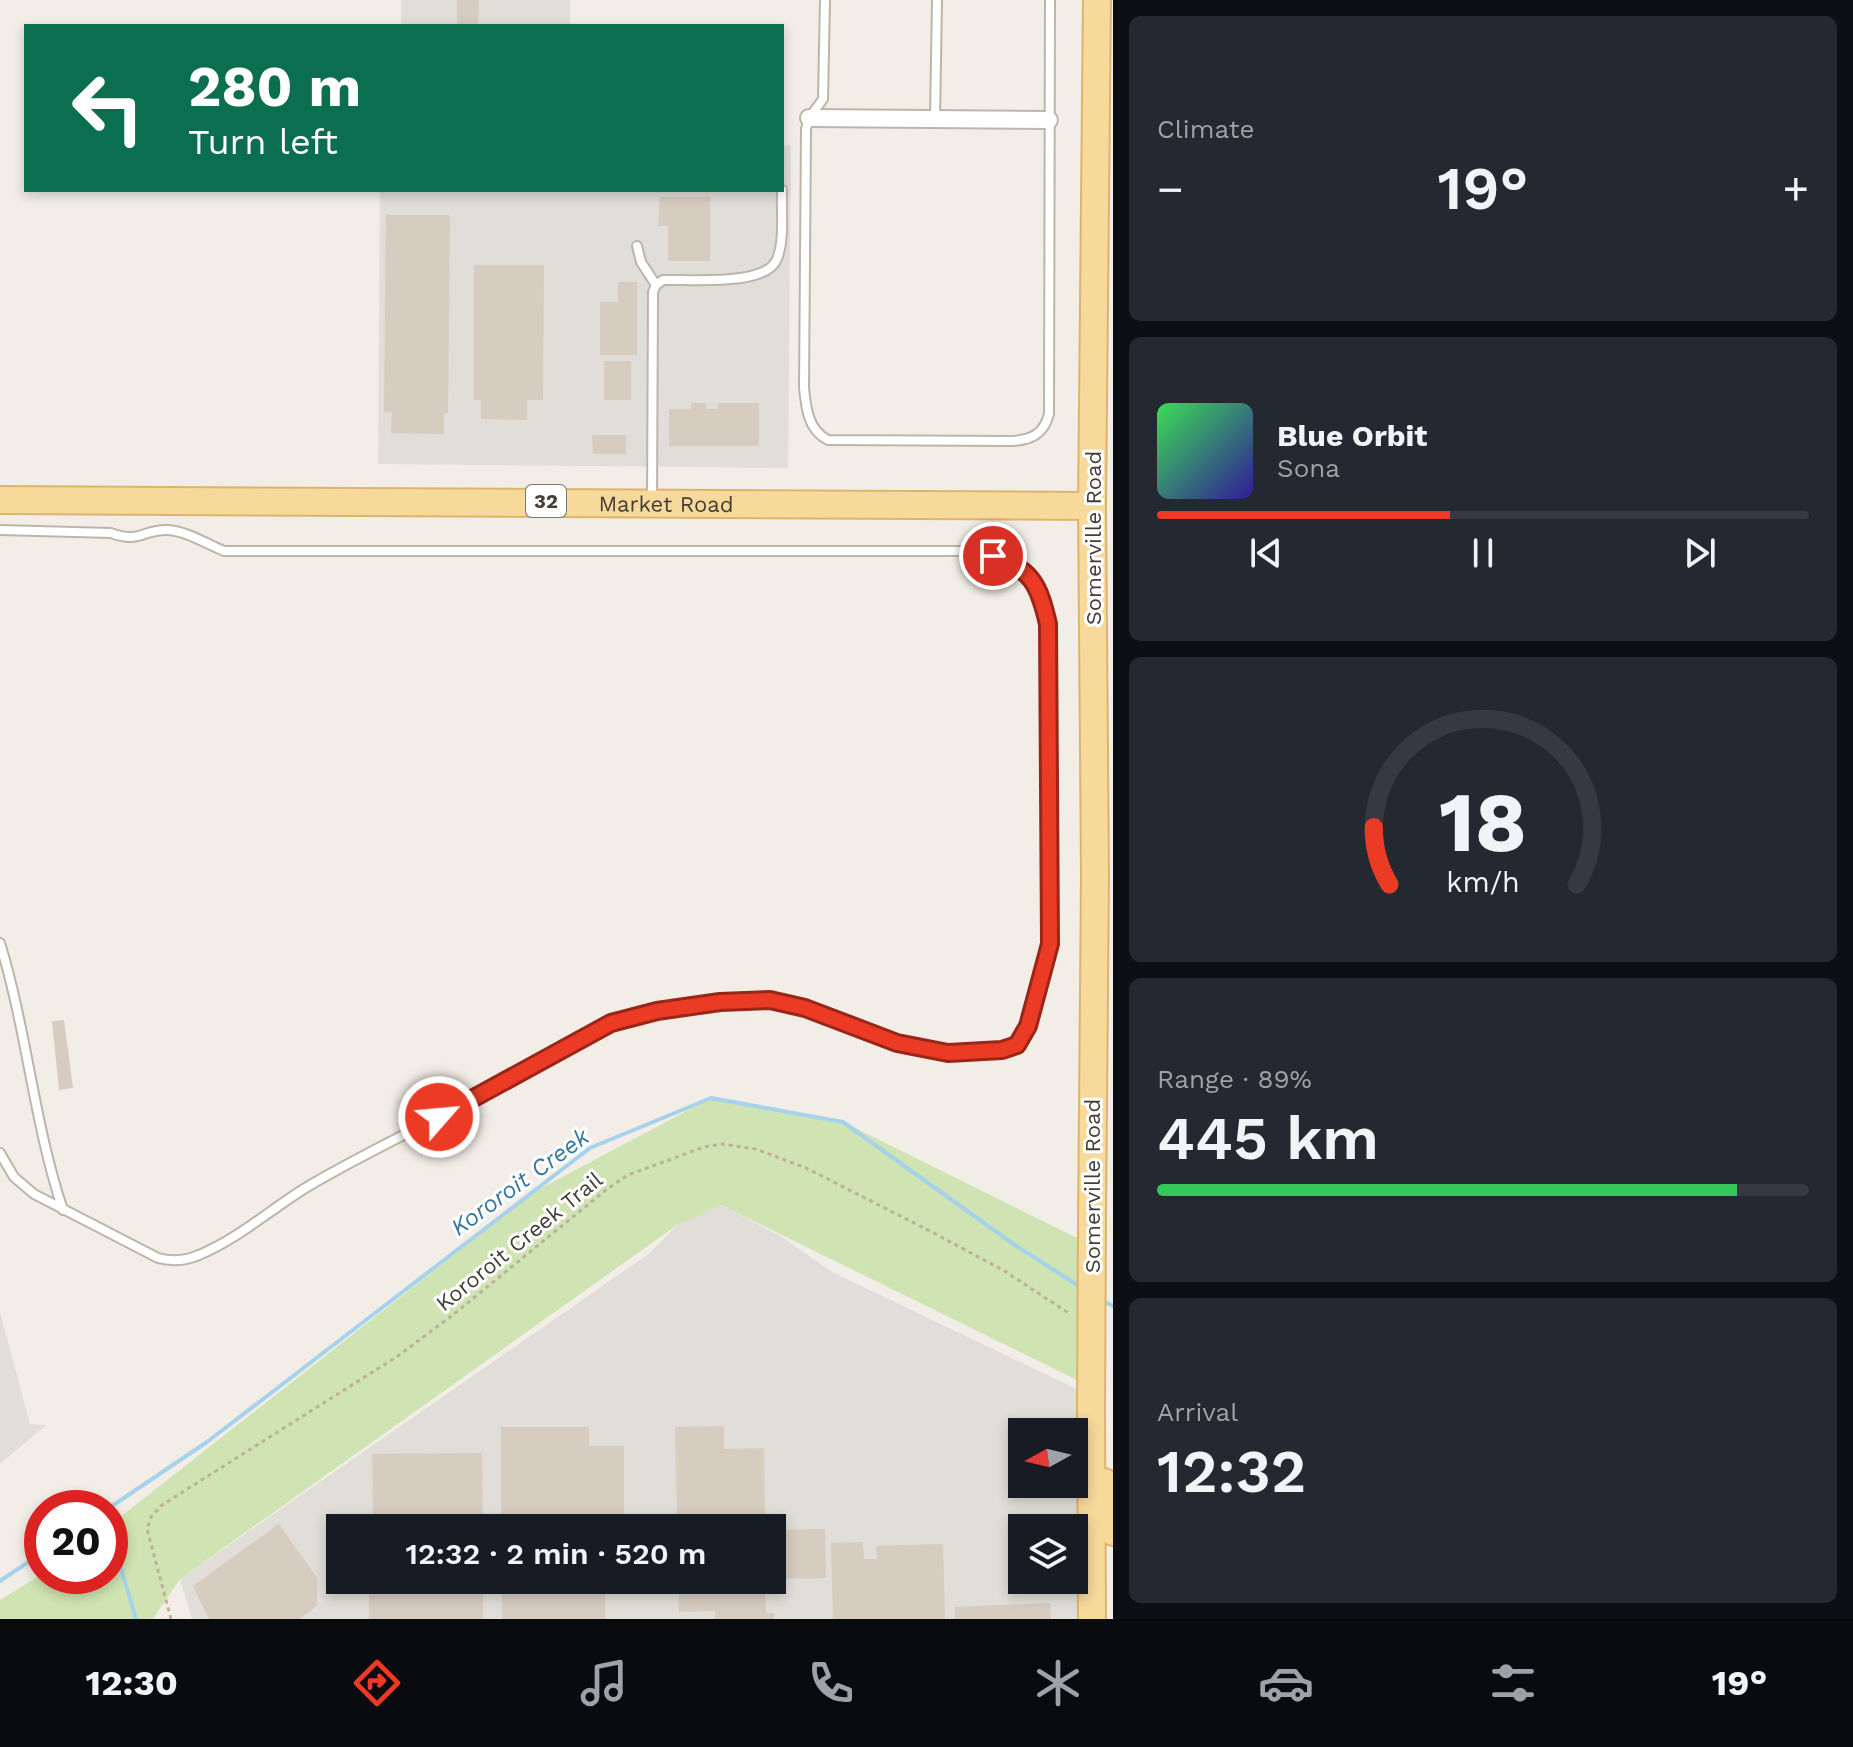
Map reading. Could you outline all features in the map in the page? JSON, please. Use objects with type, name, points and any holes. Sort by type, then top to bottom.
[{"type":"main road","name":"Somerville Road","points":[[1092,1619],[1095,875],[1092,506],[1097,0]]},
{"type":"main road","name":"Market Road","points":[[0,500],[1092,506]]},
{"type":"main road","name":"Somerville Road","points":[[1091,1411],[1113,1532]]},
{"type":"street","points":[[809,118],[1049,120]]},
{"type":"lane","points":[[825,0],[823,99],[809,118],[806,129],[804,388],[807,413],[813,428],[828,440],[1020,441],[1034,437],[1046,425],[1049,414],[1050,0]]},
{"type":"lane","points":[[935,119],[937,0]]},
{"type":"lane","points":[[656,285],[663,280],[747,277],[765,272],[776,262],[781,241],[782,192]]},
{"type":"lane","points":[[637,246],[641,262],[656,285],[653,305],[652,502]]},
{"type":"lane","points":[[0,530],[111,533],[127,539],[153,531],[171,530],[224,551],[977,551],[1009,562],[1031,577],[1041,594],[1048,624],[1050,944],[1028,1026],[1017,1045],[1002,1050],[948,1053],[897,1043],[805,1008],[770,1000],[687,1006],[611,1023],[486,1093],[339,1168],[232,1238],[185,1260],[158,1258],[34,1194],[14,1177],[0,1153]]},
{"type":"lane","points":[[0,943],[25,1042],[48,1165],[64,1211]]},
{"type":"path","name":"Kororoit Creek Trail","points":[[171,1619],[147,1529],[151,1517],[162,1505],[398,1356],[628,1175],[704,1147],[722,1144],[756,1149],[806,1168],[1003,1270],[1080,1320]]},
{"type":"shaded area","points":[[401,0],[570,0],[570,24],[401,24]]},
{"type":"shaded area","points":[[784,145],[791,145],[788,468],[378,464],[380,192],[784,192]]},
{"type":"shaded area","points":[[721,1205],[782,1237],[832,1272],[1083,1392],[1083,1418],[1008,1418],[1008,1498],[1083,1498],[1083,1514],[1008,1514],[1008,1594],[1083,1594],[1083,1619],[192,1619],[180,1579],[650,1253],[677,1225]]},
{"type":"shaded area","points":[[0,1312],[30,1424],[46,1425],[0,1464]]},
{"type":"green space","points":[[711,1098],[843,1122],[1091,1245],[1091,1387],[721,1205],[677,1225],[180,1579],[153,1619],[0,1619],[0,1600],[24,1585],[24,1594],[128,1594],[128,1511],[534,1192]]},
{"type":"building","points":[[457,0],[479,0],[478,24],[457,24]]},
{"type":"building","points":[[660,197],[710,197],[710,261],[668,261],[668,226],[658,226]]},
{"type":"building","points":[[386,215],[450,215],[448,413],[444,413],[444,434],[391,433],[392,412],[384,412]]},
{"type":"building","points":[[474,265],[544,265],[543,400],[527,400],[527,420],[481,419],[481,400],[474,400]]},
{"type":"building","points":[[618,282],[637,282],[637,355],[600,355],[600,302],[618,302]]},
{"type":"building","points":[[604,361],[631,361],[631,400],[604,400]]},
{"type":"building","points":[[691,403],[706,403],[706,409],[718,409],[718,403],[759,403],[759,446],[669,446],[669,409],[691,409]]},
{"type":"building","points":[[592,435],[626,435],[626,454],[593,454]]},
{"type":"building","points":[[64,1020],[73,1088],[59,1090],[52,1021]]},
{"type":"building","points":[[724,1426],[724,1449],[764,1448],[765,1514],[677,1514],[675,1427]]},
{"type":"building","points":[[501,1427],[589,1427],[589,1446],[624,1446],[624,1514],[501,1514]]},
{"type":"building","points":[[482,1453],[483,1514],[373,1514],[372,1454]]},
{"type":"building","points":[[279,1524],[317,1578],[317,1606],[299,1619],[209,1619],[193,1586]]},
{"type":"building","points":[[825,1529],[826,1578],[786,1579],[786,1530]]},
{"type":"building","points":[[863,1542],[864,1559],[877,1559],[876,1546],[943,1544],[945,1619],[833,1619],[831,1543]]},
{"type":"building","points":[[369,1594],[483,1594],[483,1619],[369,1619]]},
{"type":"building","points":[[502,1594],[605,1594],[605,1619],[502,1619]]},
{"type":"building","points":[[678,1594],[765,1594],[766,1613],[774,1613],[774,1619],[715,1619],[715,1611],[679,1612]]},
{"type":"building","points":[[1050,1603],[1051,1619],[955,1619],[955,1607]]},
{"type":"waterway","name":"Kororoit Creek","points":[[128,1495],[207,1442],[590,1148],[711,1098],[843,1122],[1012,1243],[1082,1288]]},
{"type":"waterway","name":"Kororoit Creek","points":[[1103,1301],[1113,1306]]},
{"type":"waterway","name":"Kororoit Creek","points":[[0,1581],[24,1565]]},
{"type":"waterway","points":[[128,1592],[136,1619]]},
{"type":"route","points":[[439,1117],[611,1023],[687,1006],[770,1000],[805,1008],[869,1035],[948,1053],[1002,1050],[1017,1045],[1028,1026],[1050,944],[1048,624],[1041,594],[1031,577],[1009,562],[993,556]]}]
